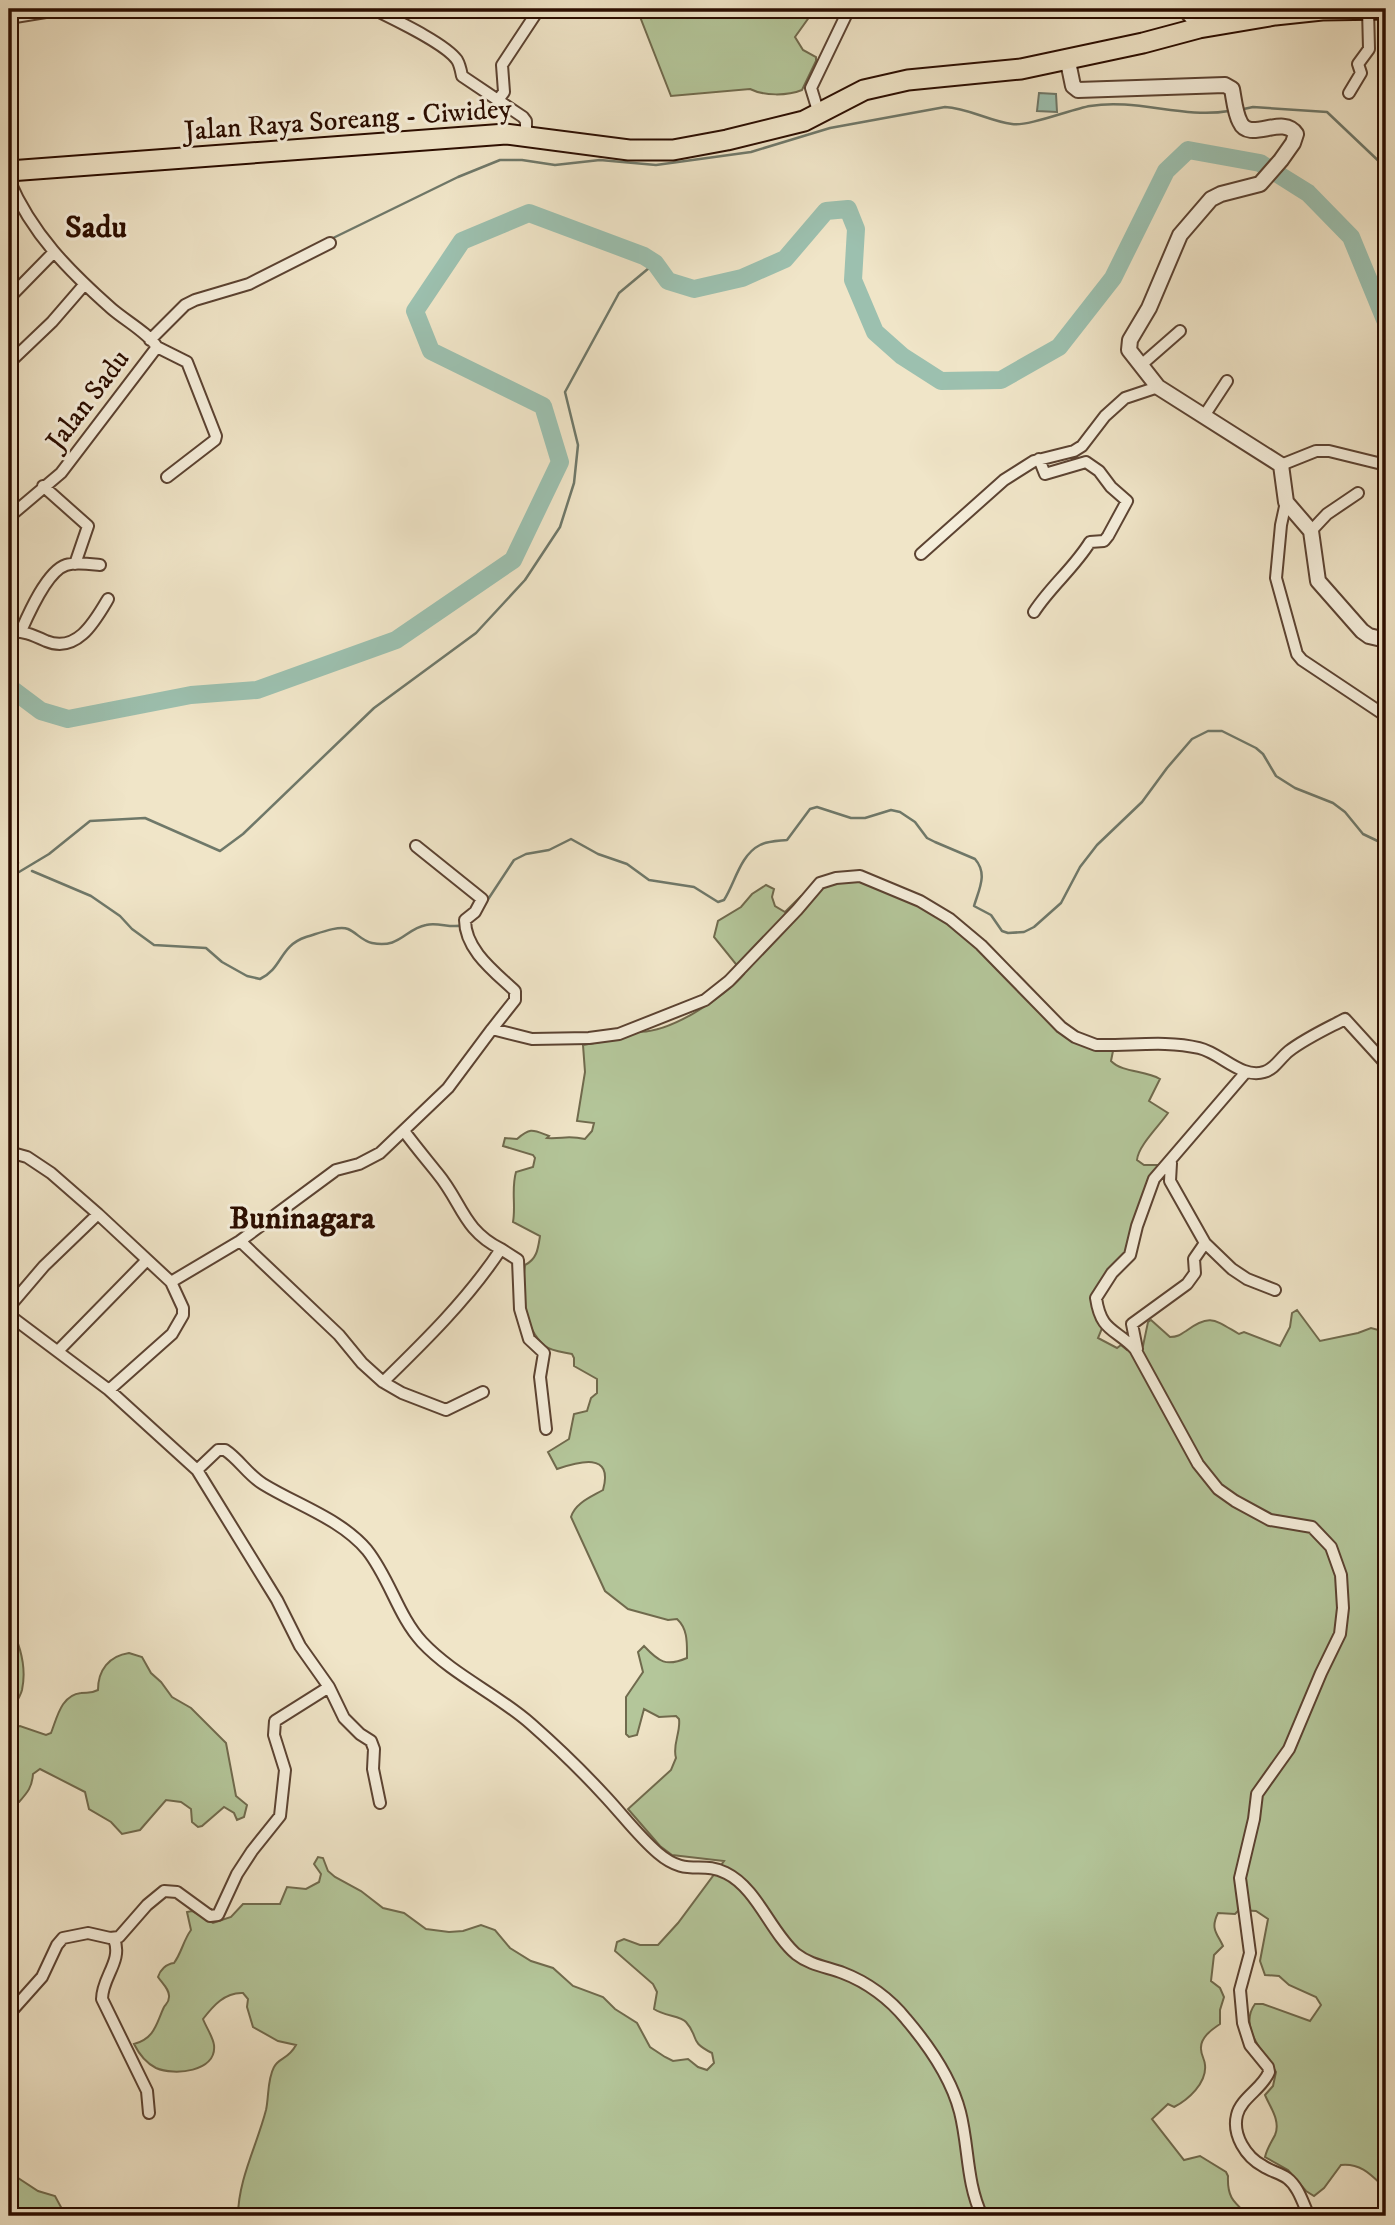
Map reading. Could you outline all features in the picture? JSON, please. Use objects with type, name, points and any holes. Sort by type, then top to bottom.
[{"type":"highway","name":"Jalan Raya Soreang - Ciwidey","points":[[9,171],[506,134],[629,150],[673,150],[769,131],[804,121],[864,90],[908,80],[1007,71],[1143,43],[1199,28],[1275,15],[1322,9],[1386,9]]},
{"type":"street","points":[[9,18],[64,9]]},
{"type":"street","points":[[373,9],[420,32],[452,55],[458,61],[462,76],[523,117],[526,121],[526,137]]},
{"type":"street","points":[[498,100],[504,92],[502,65],[539,9]]},
{"type":"street","points":[[820,114],[811,88],[849,9]]},
{"type":"street","points":[[1182,9],[1199,28]]},
{"type":"street","points":[[1349,93],[1361,73],[1358,64],[1369,49],[1368,9]]},
{"type":"street","points":[[1068,57],[1073,86],[1078,90],[1225,85],[1231,89],[1240,122],[1244,127],[1255,130],[1285,126],[1294,130],[1296,134],[1293,143],[1260,184],[1211,199],[1180,234],[1149,308],[1128,345],[1140,366],[1158,387],[1282,465]]},
{"type":"street","name":"Jalan Sadu","points":[[9,180],[18,203],[53,253],[84,285],[153,343],[61,473],[9,517]]},
{"type":"street","points":[[167,477],[215,440],[216,436],[187,362],[153,343],[185,304],[249,284],[330,243]]},
{"type":"street","points":[[9,298],[53,253]]},
{"type":"street","points":[[9,363],[52,322],[84,285]]},
{"type":"street","points":[[1140,366],[1180,331]]},
{"type":"street","points":[[1204,416],[1227,381]]},
{"type":"street","points":[[921,554],[1004,480],[1039,459],[1082,446],[1105,416],[1125,398],[1158,387]]},
{"type":"street","points":[[1282,465],[1315,451],[1329,451],[1386,465]]},
{"type":"street","points":[[1034,612],[1076,563],[1090,542],[1104,541],[1117,523],[1127,501],[1099,471],[1086,462],[1045,474],[1039,459]]},
{"type":"street","points":[[1282,465],[1286,502],[1276,578],[1297,654],[1386,716]]},
{"type":"street","points":[[43,486],[88,526],[75,564]]},
{"type":"street","points":[[1311,531],[1327,514],[1359,493]]},
{"type":"street","points":[[1286,502],[1311,531],[1318,581],[1362,631],[1369,636],[1386,640]]},
{"type":"street","points":[[21,631],[36,600],[61,567],[75,564],[100,565]]},
{"type":"street","points":[[9,632],[21,631],[54,644],[77,639],[92,627],[108,599]]},
{"type":"street","points":[[171,1282],[240,1241],[336,1170],[359,1164],[380,1153],[448,1088],[516,996],[515,991],[472,946],[465,927],[465,920],[481,905],[482,899],[416,846]]},
{"type":"street","points":[[492,1029],[531,1039],[589,1038],[619,1034],[705,1000],[729,981],[797,911],[820,883],[836,878],[860,876],[920,901],[950,919],[981,945],[1061,1027],[1075,1037],[1096,1045],[1201,1048],[1246,1072],[1265,1072],[1300,1044],[1345,1019],[1384,1057]]},
{"type":"street","points":[[1246,1072],[1154,1179],[1136,1226],[1130,1255],[1112,1273],[1096,1298],[1105,1325],[1127,1340],[1137,1352],[1198,1464],[1219,1489],[1269,1520],[1312,1527],[1331,1547],[1341,1575],[1343,1608],[1340,1634],[1289,1749],[1257,1794],[1240,1878],[1250,1953],[1240,1990],[1243,2023],[1250,2045],[1269,2072],[1238,2111],[1237,2131],[1245,2151],[1256,2162],[1287,2178],[1294,2185],[1309,2216]]},
{"type":"street","points":[[404,1131],[420,1155],[439,1175],[477,1235],[518,1260],[520,1309],[529,1339],[544,1353],[540,1377],[546,1429]]},
{"type":"street","points":[[9,1152],[27,1157],[51,1173],[98,1214],[171,1282],[183,1308],[183,1315],[172,1334],[108,1390]]},
{"type":"street","points":[[1172,1161],[1168,1176],[1170,1181],[1205,1243],[1232,1269],[1247,1279],[1275,1290]]},
{"type":"street","points":[[9,1307],[44,1266],[98,1214]]},
{"type":"street","points":[[240,1241],[339,1335],[362,1363],[383,1382],[402,1393],[446,1410],[483,1392]]},
{"type":"street","points":[[1137,1352],[1132,1324],[1187,1284],[1195,1273],[1194,1259],[1205,1243]]},
{"type":"street","points":[[383,1382],[432,1334],[487,1269],[500,1249]]},
{"type":"street","points":[[58,1351],[147,1260]]},
{"type":"street","points":[[9,1315],[108,1390],[197,1470],[277,1600],[300,1646],[329,1687],[344,1718],[371,1741],[380,1803]]},
{"type":"street","points":[[197,1470],[218,1450],[225,1450],[260,1483],[353,1535],[387,1578],[406,1620],[420,1639],[435,1654],[529,1722],[590,1779],[656,1852],[672,1864],[725,1872],[740,1883],[793,1952],[810,1963],[847,1975],[885,1997],[929,2048],[952,2088],[960,2113],[972,2191],[982,2216]]},
{"type":"street","points":[[9,2014],[42,1976],[63,1938],[88,1933],[114,1939],[122,1935],[147,1905],[164,1891],[182,1894],[210,1916],[218,1915],[222,1911],[237,1874],[251,1851],[280,1816],[285,1770],[274,1735],[275,1721],[329,1687]]},
{"type":"street","points":[[114,1939],[118,1948],[117,1956],[102,1992],[102,1999],[147,2091],[149,2113]]},
{"type":"shaded area","points":[[637,9],[815,9],[795,37],[803,50],[816,57],[816,61],[802,90],[796,92],[769,94],[750,89],[671,96]]},
{"type":"shaded area","points":[[1039,93],[1056,94],[1057,112],[1037,111]]},
{"type":"shaded area","points":[[860,879],[919,903],[949,921],[1060,1029],[1096,1048],[1113,1051],[1111,1061],[1116,1065],[1160,1079],[1149,1101],[1168,1113],[1145,1142],[1137,1160],[1144,1165],[1158,1165],[1162,1168],[1130,1248],[1097,1290],[1103,1326],[1098,1338],[1117,1348],[1121,1345],[1127,1350],[1143,1346],[1148,1322],[1151,1320],[1170,1337],[1175,1337],[1207,1320],[1224,1325],[1239,1334],[1244,1332],[1280,1346],[1290,1327],[1292,1313],[1297,1310],[1320,1341],[1371,1328],[1386,1332],[1386,2189],[1361,2168],[1341,2165],[1324,2188],[1314,2196],[1306,2191],[1288,2170],[1265,2157],[1277,2125],[1265,2095],[1273,2086],[1276,2072],[1251,2031],[1251,2013],[1255,2004],[1263,2004],[1310,2021],[1321,2005],[1316,1997],[1289,1985],[1279,1976],[1265,1975],[1260,1961],[1268,1919],[1256,1911],[1239,1910],[1235,1914],[1218,1913],[1215,1923],[1215,1931],[1223,1946],[1214,1955],[1211,1981],[1220,1988],[1224,1997],[1220,2024],[1202,2041],[1201,2051],[1205,2065],[1203,2078],[1196,2090],[1185,2100],[1174,2107],[1168,2104],[1152,2119],[1184,2160],[1200,2156],[1226,2172],[1232,2199],[1249,2216],[238,2216],[241,2189],[266,2110],[272,2072],[276,2064],[296,2045],[278,2041],[253,2027],[247,2007],[248,1999],[243,1993],[225,1997],[203,2019],[214,2045],[209,2061],[202,2066],[173,2072],[156,2068],[143,2058],[134,2044],[151,2034],[168,2001],[168,1992],[158,1977],[164,1968],[174,1963],[191,1930],[187,1912],[192,1911],[213,1923],[231,1917],[243,1904],[280,1904],[287,1887],[306,1889],[319,1882],[321,1874],[314,1864],[318,1857],[323,1858],[328,1871],[335,1877],[361,1891],[383,1908],[404,1913],[426,1929],[463,1931],[481,1925],[495,1930],[510,1948],[531,1961],[553,1968],[573,1986],[603,1997],[615,2009],[637,2023],[650,2047],[665,2057],[673,2061],[688,2059],[707,2070],[714,2063],[712,2053],[697,2042],[686,2022],[654,2009],[657,1992],[653,1984],[615,1951],[617,1942],[624,1939],[640,1945],[658,1945],[678,1923],[724,1861],[672,1855],[660,1846],[628,1809],[671,1770],[676,1758],[679,1724],[676,1716],[659,1717],[644,1709],[637,1735],[629,1737],[626,1734],[626,1697],[643,1672],[638,1652],[644,1646],[663,1661],[680,1661],[687,1658],[686,1637],[677,1619],[668,1620],[628,1609],[605,1591],[571,1517],[580,1504],[603,1490],[603,1469],[599,1464],[584,1462],[557,1469],[548,1452],[569,1439],[574,1414],[587,1411],[591,1398],[597,1393],[597,1379],[574,1366],[572,1354],[545,1346],[532,1329],[525,1308],[523,1286],[525,1265],[534,1257],[540,1236],[513,1222],[516,1172],[533,1167],[535,1158],[533,1155],[503,1146],[505,1138],[517,1139],[532,1131],[549,1136],[547,1138],[585,1139],[592,1131],[594,1123],[577,1121],[585,1072],[583,1045],[623,1038],[634,1031],[662,1028],[677,1022],[709,1004],[735,983],[744,974],[714,937],[718,921],[741,907],[752,894],[766,885],[774,889],[772,897],[775,906],[785,912],[801,896],[811,898],[822,886]]},
{"type":"shaded area","points":[[9,1623],[19,1646],[23,1681],[21,1693],[9,1715]]},
{"type":"shaded area","points":[[129,1653],[142,1657],[151,1673],[172,1697],[191,1708],[226,1743],[236,1796],[247,1805],[244,1817],[237,1820],[234,1813],[224,1807],[198,1827],[192,1822],[191,1809],[181,1802],[166,1800],[140,1830],[122,1834],[111,1822],[89,1809],[85,1792],[40,1769],[33,1774],[29,1789],[19,1802],[9,1800],[9,1729],[20,1726],[46,1735],[51,1733],[64,1703],[74,1695],[98,1690],[100,1676],[106,1665],[116,1657]]},
{"type":"shaded area","points":[[9,2172],[38,2191],[55,2196],[62,2209],[55,2216],[9,2216]]},
{"type":"waterway","points":[[329,240],[458,177],[500,160],[555,165],[600,160],[656,165],[751,152],[830,128],[945,107],[1012,124],[1107,104],[1194,112],[1229,111]]},
{"type":"waterway","points":[[1239,110],[1253,107],[1327,112],[1386,168]]},
{"type":"waterway","points":[[9,687],[41,711],[68,719],[191,695],[257,690],[396,640],[513,560],[560,462],[543,406],[431,351],[415,311],[462,241],[529,213],[644,256],[655,263],[668,281],[694,289],[742,278],[785,259],[826,211],[848,209],[856,229],[853,280],[875,332],[902,356],[941,381],[1001,380],[1059,347],[1113,278],[1166,171],[1188,150],[1260,163],[1308,193],[1351,237],[1386,322]]},
{"type":"waterway","points":[[244,281],[282,262]]},
{"type":"waterway","points":[[9,878],[49,854],[90,821],[145,818],[220,851],[243,834],[374,708],[476,633],[525,580],[560,527],[574,483],[578,445],[565,392],[619,293],[655,263]]},
{"type":"waterway","points":[[481,910],[514,860],[526,854],[549,850],[571,839],[598,854],[627,864],[649,880],[694,887],[718,902],[724,900],[747,855],[760,845],[787,840],[810,809],[817,807],[851,818],[865,818],[891,810],[900,812],[915,822],[927,838],[975,859],[982,876],[974,906],[991,915],[1002,931],[1024,932],[1034,927],[1061,903],[1080,867],[1097,845],[1142,802],[1192,739],[1208,731],[1222,731],[1256,748],[1263,754],[1276,776],[1295,788],[1333,803],[1345,812],[1363,834],[1386,845]]},
{"type":"waterway","points":[[9,859],[18,863]]},
{"type":"waterway","points":[[32,871],[91,896],[154,945],[206,948],[222,962],[247,976],[260,979],[273,969],[297,941],[327,930],[348,929],[368,942],[381,944],[396,941],[426,925],[464,925]]},
{"type":"district","name":"Sadu","points":[[96,228]]},
{"type":"district","name":"Buninagara","points":[[302,1219]]}]
